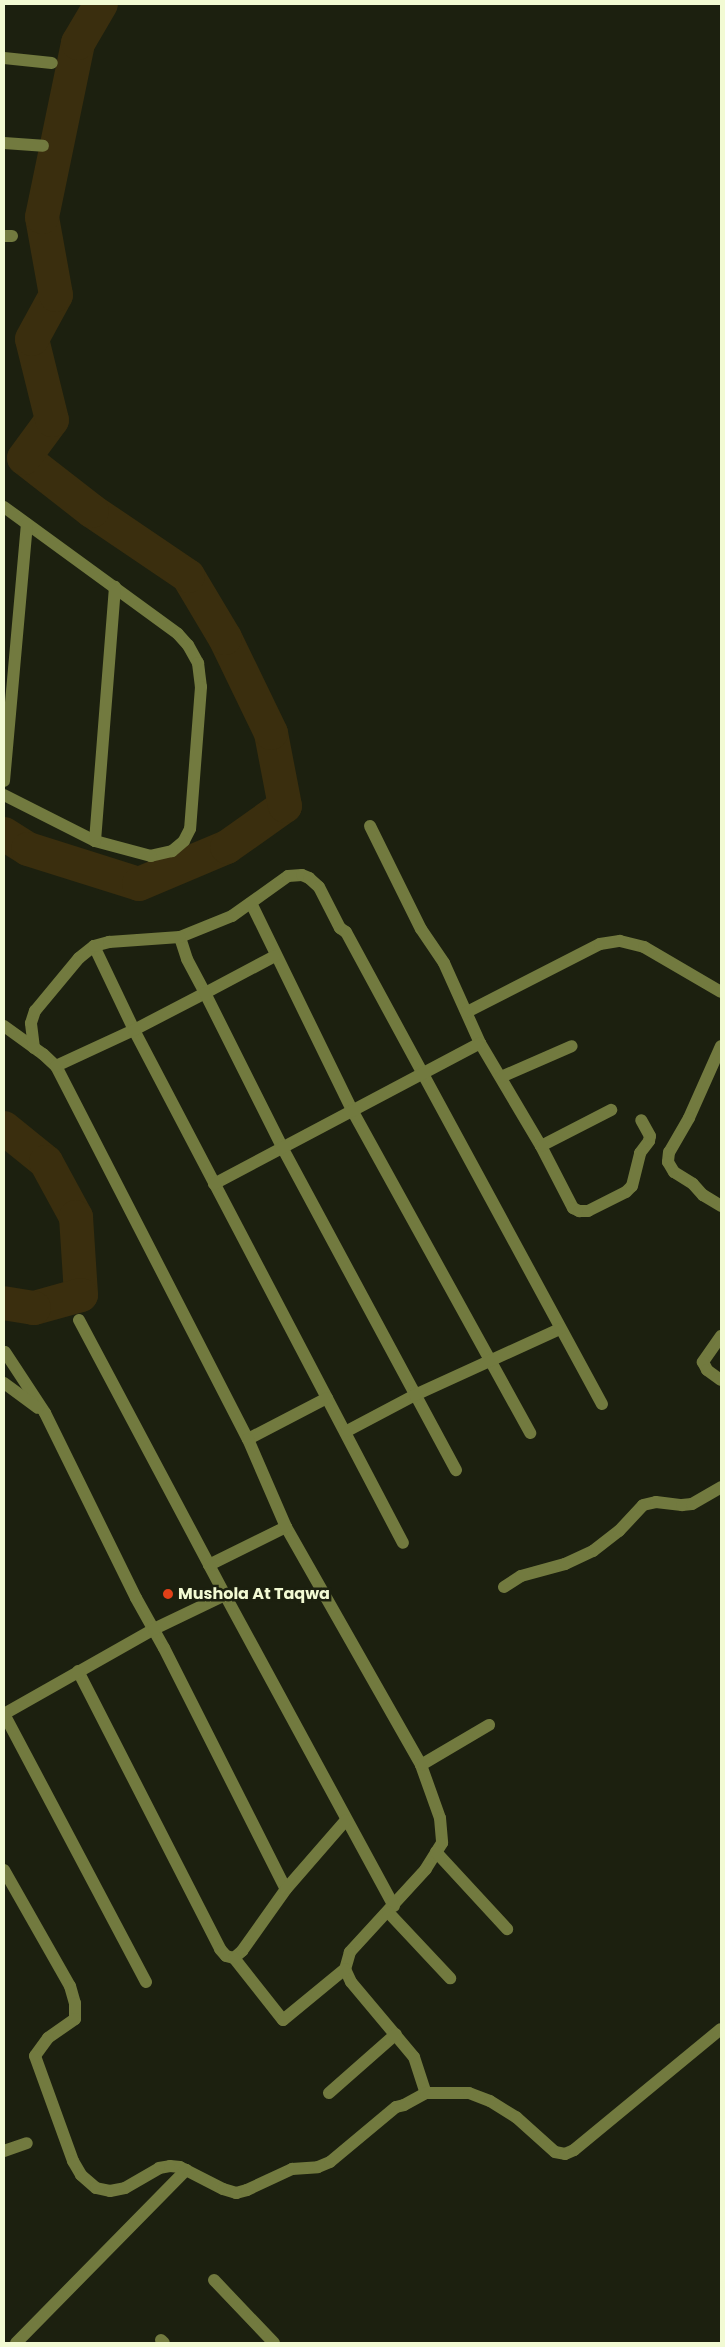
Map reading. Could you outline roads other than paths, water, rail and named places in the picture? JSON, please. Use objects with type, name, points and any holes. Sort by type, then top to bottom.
[{"type":"street","points":[[4,58],[52,63]]},
{"type":"street","points":[[4,143],[42,146]]},
{"type":"street","points":[[4,507],[178,634],[188,645],[198,663],[201,686],[190,829],[184,841],[172,850],[151,856],[95,841],[4,795]]},
{"type":"street","points":[[4,781],[27,524]]},
{"type":"street","points":[[95,841],[115,588]]},
{"type":"street","points":[[370,826],[421,929],[444,963],[480,1042],[541,1146],[573,1208],[579,1211],[588,1211],[626,1192],[632,1186],[640,1153],[649,1141],[650,1136],[641,1120]]},
{"type":"street","points":[[34,1048],[31,1023],[34,1011],[79,958],[94,946],[109,942],[180,937],[232,916],[288,876],[302,875],[309,878],[319,887],[340,928],[346,932],[602,1404]]},
{"type":"street","points":[[251,903],[275,956],[352,1110],[491,1359],[530,1433]]},
{"type":"street","points":[[180,937],[187,959],[282,1147],[456,1470]]},
{"type":"street","points":[[466,1012],[600,944],[620,941],[644,947],[721,992]]},
{"type":"street","points":[[94,946],[134,1030],[327,1398],[347,1431],[403,1542]]},
{"type":"street","points":[[56,1066],[134,1030],[275,956]]},
{"type":"street","points":[[4,1026],[56,1066],[248,1440],[286,1527],[421,1766],[440,1818],[442,1843],[426,1869],[350,1952],[345,1968],[282,2020],[234,1958],[226,1956],[220,1949],[78,1670]]},
{"type":"street","points":[[214,1184],[480,1042]]},
{"type":"street","points":[[501,1077],[572,1046]]},
{"type":"street","points":[[721,1046],[689,1118],[670,1152],[668,1162],[674,1172],[694,1184],[702,1195],[721,1206]]},
{"type":"street","points":[[541,1146],[611,1110]]},
{"type":"street","points":[[79,1320],[346,1820],[391,1909],[450,1978]]},
{"type":"street","points":[[347,1431],[491,1359],[560,1329]]},
{"type":"street","points":[[721,1336],[703,1362],[707,1370],[721,1380]]},
{"type":"street","points":[[5,1352],[45,1413],[136,1598],[154,1629],[286,1889]]},
{"type":"street","points":[[4,1383],[45,1413]]},
{"type":"street","points":[[248,1440],[327,1398]]},
{"type":"street","points":[[504,1587],[521,1576],[565,1564],[593,1551],[619,1530],[643,1505],[656,1502],[682,1506],[692,1504],[721,1487]]},
{"type":"street","points":[[209,1565],[286,1527]]},
{"type":"street","points":[[146,1982],[4,1714],[78,1670],[154,1629],[225,1595]]},
{"type":"street","points":[[421,1766],[489,1725]]},
{"type":"street","points":[[234,1958],[242,1951],[286,1889],[346,1820]]},
{"type":"street","points":[[436,1852],[507,1929]]},
{"type":"street","points":[[4,1870],[70,1986],[75,2003],[75,2019],[48,2038],[36,2056],[73,2161],[81,2175],[96,2188],[110,2191],[124,2188],[159,2168],[170,2166],[186,2170],[223,2189],[236,2193],[247,2190],[292,2169],[318,2167],[330,2162],[396,2107],[426,2094],[469,2093],[490,2101],[516,2117],[555,2152],[564,2154],[574,2150],[721,2029]]},
{"type":"street","points":[[345,1968],[351,1982],[414,2057],[426,2094]]},
{"type":"street","points":[[328,2093],[396,2034]]},
{"type":"street","points":[[4,2151],[27,2143]]},
{"type":"street","points":[[16,2343],[186,2170]]},
{"type":"street","points":[[214,2280],[274,2343]]},
{"type":"waterway","points":[[4,834],[28,849],[139,884],[227,847],[285,806],[271,733],[225,638],[188,576],[92,511],[24,458],[52,420],[32,339],[56,295],[42,217],[78,43],[101,4]]},
{"type":"waterway","points":[[4,1128],[46,1162],[76,1217],[81,1295],[34,1308],[4,1303]]},
{"type":"place","name":"Mushola At Taqwa","points":[[168,1594]]}]
